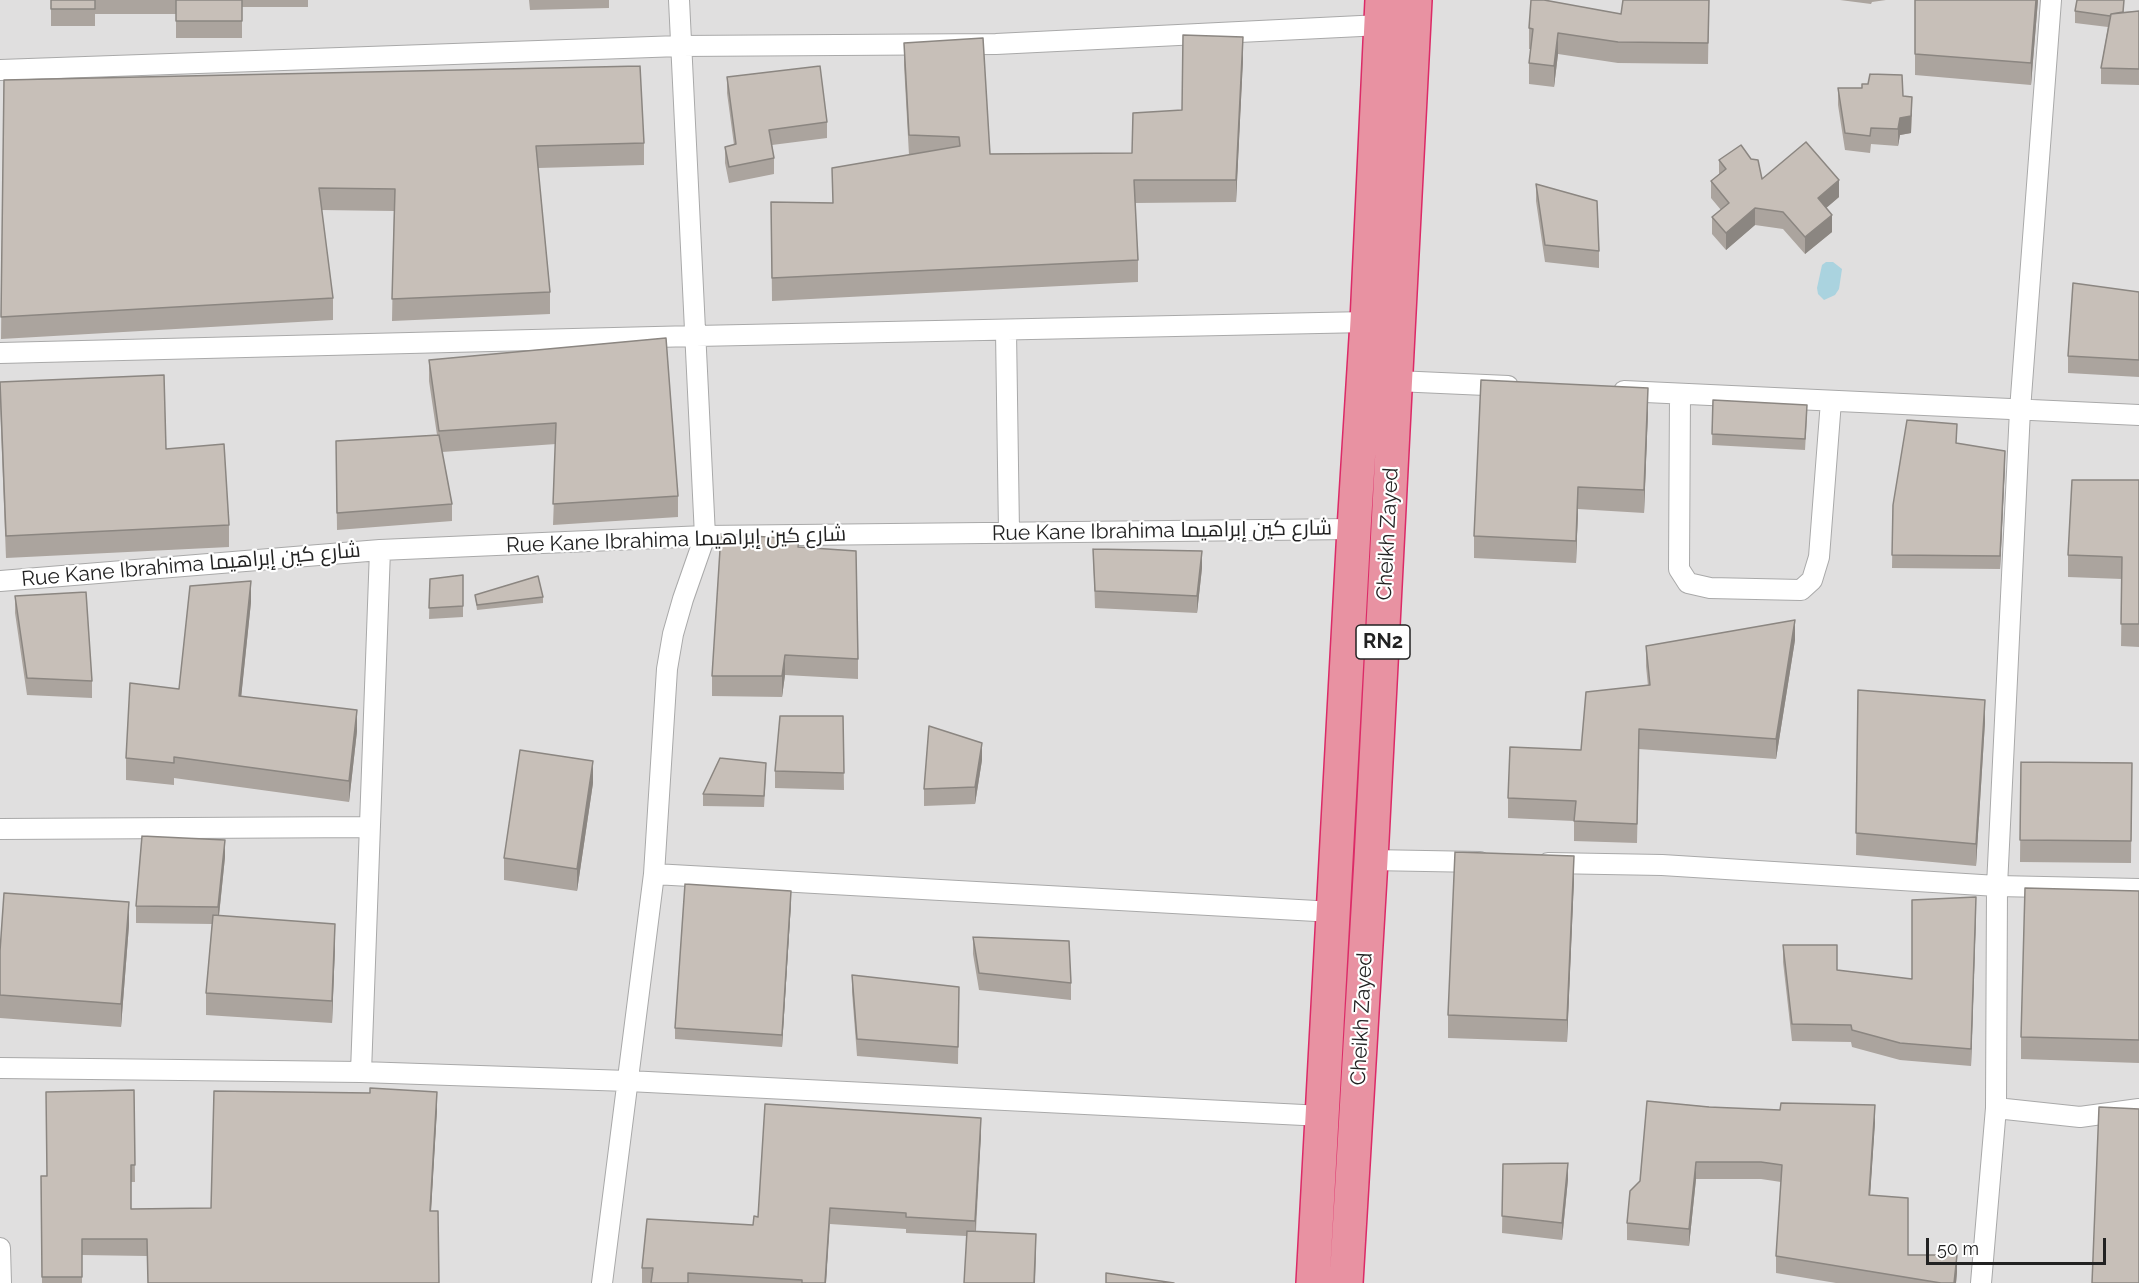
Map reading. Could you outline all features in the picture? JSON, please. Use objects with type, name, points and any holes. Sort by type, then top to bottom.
[{"type":"highway","name":"Cheikh Zayed","points":[[1346,1283],[1371,860],[1416,0]]},
{"type":"highway","name":"Cheikh Zayed","points":[[1314,1283],[1382,12]]},
{"type":"street","points":[[602,1283],[654,874],[667,669],[673,634],[683,599],[705,536],[679,0]]},
{"type":"street","points":[[1981,1283],[1996,1108],[1997,886],[2020,410],[2051,0]]},
{"type":"street","points":[[0,70],[680,46],[996,44],[1382,12]]},
{"type":"street","points":[[0,353],[1367,322]]},
{"type":"street","points":[[1006,331],[1009,532]]},
{"type":"street","points":[[1396,381],[1529,387]]},
{"type":"street","points":[[1610,391],[2139,415]]},
{"type":"street","points":[[1680,394],[1679,569],[1688,584],[1710,588],[1801,590],[1812,580],[1819,557],[1831,401]]},
{"type":"street","name":"Rue Kane Ibrahima شارع كين إبراهيما","points":[[0,580],[380,550],[705,536],[1354,528]]},
{"type":"street","points":[[361,1072],[380,550]]},
{"type":"street","points":[[0,829],[370,827]]},
{"type":"street","points":[[1371,860],[1497,862]]},
{"type":"street","points":[[1532,863],[1662,865],[1997,886],[2139,889]]},
{"type":"street","points":[[654,874],[1334,912]]},
{"type":"street","points":[[0,1068],[361,1072],[628,1081],[1323,1116]]},
{"type":"street","points":[[1996,1108],[2080,1117],[2139,1109]]},
{"type":"street","points":[[0,1248],[2,1283]]},
{"type":"shaded area","points":[[0,0],[2139,0],[2139,1283],[0,1283]]},
{"type":"water","points":[[1826,262],[1833,262],[1842,269],[1839,289],[1835,295],[1824,300],[1818,294],[1817,288],[1822,265]]},
{"type":"building","points":[[51,0],[95,0],[95,9],[51,9]]},
{"type":"building","points":[[176,0],[242,0],[242,21],[176,21]]},
{"type":"building","points":[[1531,0],[1544,0],[1621,14],[1623,0],[1709,0],[1708,43],[1618,42],[1558,33],[1554,66],[1529,63],[1533,29],[1529,28]]},
{"type":"building","points":[[1915,0],[2036,0],[2031,63],[1915,54]]},
{"type":"building","points":[[2077,0],[2124,0],[2123,12],[2110,16],[2075,11]]},
{"type":"building","points":[[2139,11],[2139,69],[2101,68],[2111,14]]},
{"type":"building","points":[[1183,35],[1243,37],[1236,180],[1134,180],[1138,260],[772,278],[771,202],[833,203],[832,168],[960,146],[959,137],[909,135],[904,43],[983,38],[990,154],[1132,153],[1133,113],[1182,110]]},
{"type":"building","points":[[640,66],[644,143],[536,146],[550,292],[392,299],[395,189],[319,188],[333,298],[1,317],[4,80]]},
{"type":"building","points":[[820,66],[827,122],[769,130],[774,158],[729,167],[725,147],[736,144],[727,77]]},
{"type":"building","points":[[1870,74],[1902,75],[1903,96],[1912,97],[1911,116],[1900,118],[1898,129],[1871,128],[1870,136],[1845,133],[1838,88],[1862,88],[1862,84],[1868,84]]},
{"type":"building","points":[[1806,142],[1839,180],[1818,198],[1832,215],[1805,237],[1783,212],[1755,208],[1726,233],[1712,217],[1729,203],[1711,181],[1726,169],[1719,160],[1741,145],[1751,159],[1758,160],[1762,179]]},
{"type":"building","points":[[1536,184],[1597,201],[1599,251],[1545,245]]},
{"type":"building","points":[[2073,283],[2139,292],[2139,360],[2068,356]]},
{"type":"building","points":[[666,338],[678,496],[553,504],[556,423],[439,431],[429,360]]},
{"type":"building","points":[[164,375],[166,449],[224,444],[229,525],[6,536],[0,382]]},
{"type":"building","points":[[1481,380],[1648,388],[1644,490],[1578,487],[1576,541],[1474,536]]},
{"type":"building","points":[[1713,400],[1807,405],[1805,439],[1712,434]]},
{"type":"building","points":[[1907,420],[1957,424],[1956,443],[2005,451],[2000,556],[1892,555],[1893,505]]},
{"type":"building","points":[[439,435],[452,504],[337,513],[336,441]]},
{"type":"building","points":[[2072,480],[2139,480],[2139,624],[2121,624],[2122,557],[2068,555]]},
{"type":"building","points":[[721,534],[799,539],[798,547],[856,551],[858,659],[785,655],[782,676],[712,676]]},
{"type":"building","points":[[1093,549],[1202,551],[1197,596],[1095,591]]},
{"type":"building","points":[[463,575],[463,606],[429,608],[430,579]]},
{"type":"building","points":[[538,576],[543,597],[477,605],[475,595]]},
{"type":"building","points":[[251,581],[239,696],[357,710],[349,781],[174,757],[174,763],[126,758],[130,683],[179,689],[190,586]]},
{"type":"building","points":[[86,592],[92,681],[27,678],[15,596]]},
{"type":"building","points":[[1795,620],[1776,739],[1639,729],[1637,824],[1574,821],[1576,801],[1508,798],[1510,747],[1581,750],[1586,692],[1650,685],[1646,646]]},
{"type":"building","points":[[1858,690],[1985,700],[1976,844],[1856,833]]},
{"type":"building","points":[[780,716],[843,716],[844,773],[775,771]]},
{"type":"building","points":[[929,726],[982,743],[975,787],[924,789]]},
{"type":"building","points":[[520,750],[593,761],[577,869],[504,858]]},
{"type":"building","points":[[720,758],[766,763],[764,796],[703,794]]},
{"type":"building","points":[[2021,762],[2132,763],[2131,841],[2020,840]]},
{"type":"building","points":[[142,836],[225,840],[218,907],[136,906]]},
{"type":"building","points":[[1455,852],[1574,856],[1567,1020],[1448,1015]]},
{"type":"building","points":[[685,884],[791,891],[782,1035],[675,1028]]},
{"type":"building","points":[[2025,888],[2139,891],[2139,1040],[2021,1037]]},
{"type":"building","points":[[4,893],[129,902],[121,1004],[0,995]]},
{"type":"building","points":[[1976,897],[1971,1049],[1900,1043],[1852,1030],[1851,1025],[1792,1024],[1783,945],[1837,945],[1837,970],[1912,979],[1912,900]]},
{"type":"building","points":[[213,915],[335,924],[332,1001],[206,993]]},
{"type":"building","points":[[973,937],[1069,941],[1071,983],[979,973]]},
{"type":"building","points":[[852,975],[959,987],[958,1047],[857,1039]]},
{"type":"building","points":[[370,1088],[437,1092],[430,1211],[438,1211],[439,1283],[148,1283],[147,1239],[82,1239],[82,1277],[42,1277],[41,1176],[47,1176],[46,1092],[134,1090],[135,1165],[131,1165],[131,1209],[211,1208],[214,1091],[370,1093]]},
{"type":"building","points":[[1647,1101],[1709,1107],[1780,1110],[1781,1103],[1875,1105],[1869,1195],[1908,1198],[1908,1255],[1957,1255],[1954,1283],[1941,1283],[1776,1256],[1782,1165],[1761,1162],[1696,1162],[1689,1229],[1627,1223],[1630,1191],[1640,1181]]},
{"type":"building","points":[[765,1104],[981,1118],[975,1221],[906,1217],[906,1213],[830,1208],[825,1283],[688,1273],[688,1283],[651,1283],[653,1268],[642,1268],[647,1219],[753,1225],[754,1216],[758,1217]]},
{"type":"building","points":[[2099,1107],[2139,1109],[2139,1283],[2092,1283]]},
{"type":"building","points":[[1568,1163],[1562,1223],[1502,1216],[1503,1164]]},
{"type":"building","points":[[967,1231],[1036,1234],[1034,1283],[964,1283]]},
{"type":"building","points":[[1106,1273],[1174,1283],[1106,1283]]}]
